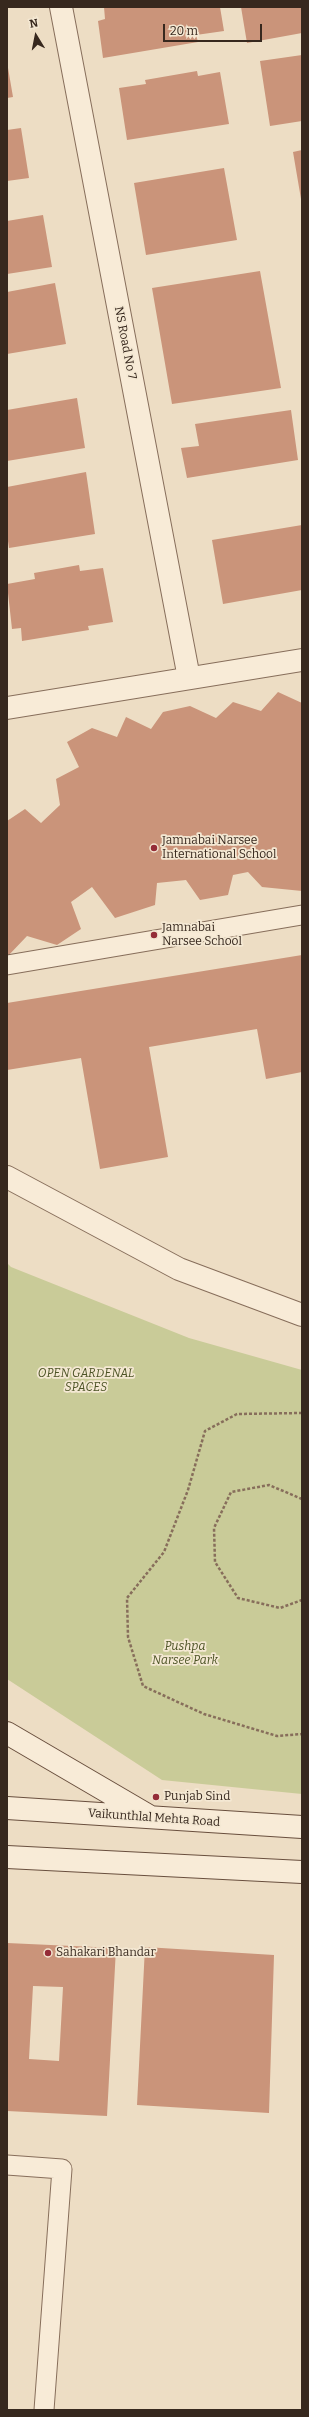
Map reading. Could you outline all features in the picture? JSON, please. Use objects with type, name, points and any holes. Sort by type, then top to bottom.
[{"type":"street","name":"NS Road No 7","points":[[61,7],[189,678]]},
{"type":"street","points":[[7,708],[302,660]]},
{"type":"street","points":[[7,1177],[179,1269],[302,1315]]},
{"type":"street","points":[[7,1733],[153,1819]]},
{"type":"street","name":"Vaikunthlal Mehta Road","points":[[7,1808],[153,1819],[302,1827]]},
{"type":"street","points":[[7,1857],[129,1861],[302,1872]]},
{"type":"lane","points":[[7,965],[302,915]]},
{"type":"lane","points":[[7,2165],[62,2169],[44,2410]]},
{"type":"path","points":[[302,1412],[237,1414],[206,1431],[188,1490],[164,1552],[127,1598],[128,1637],[143,1686],[204,1714],[277,1736],[302,1734]]},
{"type":"path","points":[[302,1499],[269,1485],[231,1492],[214,1528],[215,1562],[238,1598],[280,1608],[302,1600]]},
{"type":"green space","name":"Pushpa Narsee Park","points":[[7,1263],[11,1267],[189,1338],[302,1370],[302,1794],[162,1780],[7,1679]]},
{"type":"building","points":[[104,7],[220,7],[224,31],[196,35],[198,42],[103,58],[98,21],[105,19]]},
{"type":"building","points":[[241,7],[302,7],[302,33],[247,43]]},
{"type":"building","points":[[302,55],[302,121],[270,126],[260,61]]},
{"type":"building","points":[[7,62],[13,97],[7,98]]},
{"type":"building","points":[[197,71],[198,76],[220,72],[229,124],[127,140],[119,88],[146,84],[145,80]]},
{"type":"building","points":[[21,128],[29,178],[7,181],[7,130]]},
{"type":"building","points":[[302,150],[302,199],[301,199],[293,152]]},
{"type":"building","points":[[224,168],[237,240],[146,255],[134,183]]},
{"type":"building","points":[[43,215],[52,267],[7,274],[7,221]]},
{"type":"building","points":[[260,271],[281,388],[172,404],[152,288]]},
{"type":"building","points":[[55,283],[66,344],[7,354],[7,292]]},
{"type":"building","points":[[77,398],[85,448],[7,461],[7,410]]},
{"type":"building","points":[[291,410],[298,460],[187,478],[181,448],[199,446],[195,424]]},
{"type":"building","points":[[86,472],[95,534],[9,548],[7,534],[7,487]]},
{"type":"building","points":[[302,525],[302,590],[223,604],[212,540]]},
{"type":"building","points":[[79,565],[80,571],[103,568],[113,622],[88,626],[89,630],[22,641],[21,628],[12,629],[7,584],[35,579],[34,573]]},
{"type":"building","name":"Jamnabai Narsee International School","points":[[278,692],[302,703],[302,891],[262,887],[248,872],[233,875],[228,895],[200,900],[186,880],[157,883],[155,905],[115,918],[92,887],[71,902],[81,929],[57,945],[27,936],[7,957],[7,821],[25,809],[41,823],[60,805],[56,779],[79,767],[67,742],[92,728],[117,737],[126,717],[151,729],[163,712],[190,706],[216,718],[233,702],[261,711]]},
{"type":"building","name":"Jamnabai Narsee School","points":[[302,955],[302,1072],[266,1079],[257,1029],[149,1047],[168,1157],[100,1169],[81,1058],[7,1070],[7,1003]]},
{"type":"building","points":[[7,1943],[116,1948],[107,2116],[7,2111]],"holes":[[[33,1986],[63,1987],[59,2061],[29,2059]]]},
{"type":"building","points":[[145,1947],[274,1955],[269,2113],[137,2105]]},
{"type":"place","name":"Jamnabai Narsee International School","points":[[154,848]]},
{"type":"place","name":"Jamnabai Narsee School","points":[[154,935]]},
{"type":"place","name":"Punjab Sind","points":[[156,1797]]},
{"type":"place","name":"Sahakari Bhandar","points":[[48,1953]]},
{"type":"park label","name":"OPEN GARDENAL SPACES","points":[[86,1381]]}]
